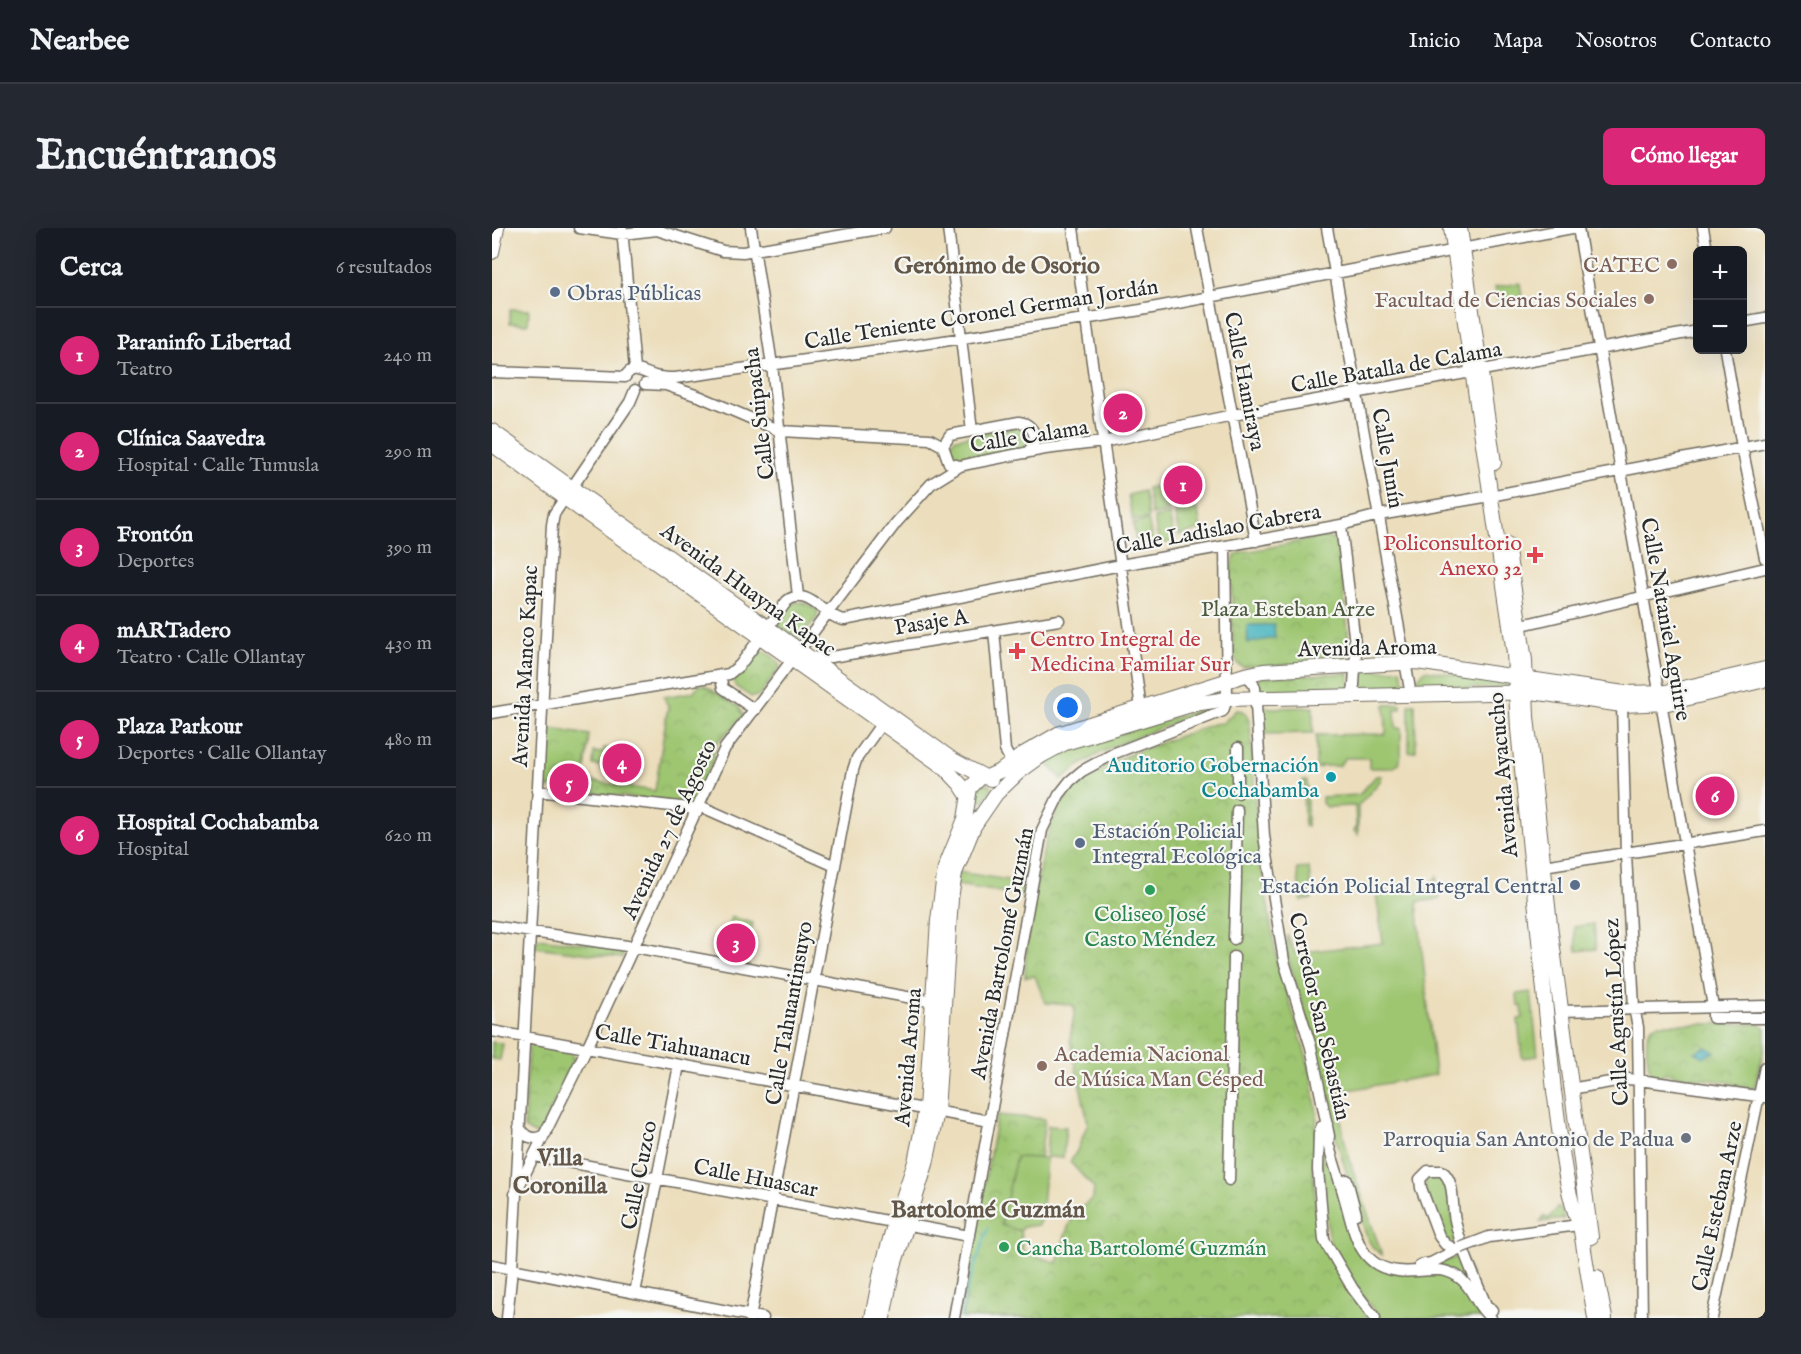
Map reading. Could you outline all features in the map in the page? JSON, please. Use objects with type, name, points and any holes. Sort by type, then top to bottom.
[{"type":"main road","points":[[492,252],[497,228]]},
{"type":"main road","name":"Avenida Ayacucho","points":[[1451,228],[1459,249]]},
{"type":"main road","name":"Avenida Ayacucho","points":[[1460,228],[1459,249],[1515,626],[1514,653],[1527,717],[1554,1091],[1575,1214],[1584,1224],[1605,1318]]},
{"type":"main road","name":"Avenida Huayna Kapac","points":[[492,431],[569,494]]},
{"type":"main road","name":"Avenida Huayna Kapac","points":[[492,444],[569,494],[764,632],[953,760],[986,777]]},
{"type":"main road","name":"Avenida Huayna Kapac","points":[[800,656],[882,723],[953,774],[968,797]]},
{"type":"main road","name":"Avenida Aroma","points":[[986,777],[1058,734],[1263,671],[1430,663],[1520,685],[1622,705],[1765,680]]},
{"type":"main road","name":"Avenida Aroma","points":[[872,1318],[881,1271],[926,1164],[953,883],[974,826],[993,798],[1028,765],[1065,743],[1194,704],[1227,699],[1411,695],[1520,685],[1660,698],[1765,669]]},
{"type":"main road","points":[[986,777],[996,783],[993,798],[976,806],[968,797],[974,783],[986,777]]},
{"type":"main road","name":"Avenida Aroma","points":[[931,1110],[934,1002],[941,888],[945,868],[965,819],[968,797]]},
{"type":"main road","name":"Avenida Ayacucho","points":[[1537,867],[1560,1011],[1595,1318]]},
{"type":"main road","name":"Avenida Aroma","points":[[883,1318],[900,1224]]},
{"type":"street","points":[[579,228],[622,231],[657,230],[723,251],[743,252],[860,230],[885,228]]},
{"type":"street","name":"Calle Suipacha","points":[[751,228],[772,365],[798,596]]},
{"type":"street","points":[[948,228],[972,431]]},
{"type":"street","points":[[1073,228],[1141,708]]},
{"type":"street","name":"Calle Hamiraya","points":[[1197,228],[1256,541]]},
{"type":"street","name":"Calle Junín","points":[[1327,228],[1411,695]]},
{"type":"street","name":"Calle Teniente Coronel German Jordán","points":[[639,371],[665,378],[699,375],[961,338],[1211,296],[1572,228]]},
{"type":"street","name":"Calle Nataniel Aguirre","points":[[1578,228],[1686,844],[1713,1012]]},
{"type":"street","points":[[1702,228],[1706,246]]},
{"type":"street","points":[[622,231],[639,371],[646,378],[640,387]]},
{"type":"street","points":[[1747,321],[1765,318]]},
{"type":"street","name":"Calle Batalla de Calama","points":[[1103,442],[1233,415],[1693,332]]},
{"type":"street","points":[[1726,354],[1765,558]]},
{"type":"street","points":[[639,371],[629,371],[625,377],[627,386],[666,385],[701,397],[780,431],[923,437],[935,440],[943,449],[949,463],[960,466]]},
{"type":"street","points":[[492,372],[625,377]]},
{"type":"street","points":[[699,375],[697,391],[701,397]]},
{"type":"street","name":"Avenida Manco Kapac","points":[[507,1318],[512,1269],[552,525],[554,514],[640,387]]},
{"type":"street","points":[[943,449],[950,435],[1019,422],[1026,423],[1032,428],[1035,438],[1033,448],[1026,453]]},
{"type":"street","name":"Calle Calama","points":[[960,466],[1026,453],[1103,442]]},
{"type":"street","name":"Calle Ladislao Cabrera","points":[[798,596],[840,621],[844,621],[1121,565],[1341,525],[1379,515],[1765,443]]},
{"type":"street","name":"Avenida 27 de Agosto","points":[[931,484],[940,465],[943,449]]},
{"type":"street","name":"Avenida 27 de Agosto","points":[[515,1194],[587,1048],[725,748],[800,656],[828,612],[896,523],[931,484],[960,466]]},
{"type":"street","points":[[1341,525],[1356,652],[1352,696]]},
{"type":"street","points":[[1225,547],[1227,699]]},
{"type":"street","points":[[1515,626],[1765,568]]},
{"type":"street","points":[[492,713],[720,675],[735,670],[787,601],[798,596]]},
{"type":"street","name":"Pasaje A","points":[[800,656],[831,657],[1059,620]]},
{"type":"street","points":[[994,631],[1005,750],[1012,763]]},
{"type":"street","points":[[720,675],[723,688],[755,710]]},
{"type":"street","name":"Corredor San Sebastián","points":[[1245,675],[1254,684],[1249,699],[1258,717],[1264,836],[1284,961],[1311,1047],[1327,1124],[1328,1143],[1358,1243],[1363,1251],[1382,1268],[1407,1272],[1437,1269],[1454,1274],[1467,1284],[1481,1311],[1492,1316]]},
{"type":"street","name":"Avenida Bartolomé Guzmán","points":[[954,1318],[1042,830],[1059,795],[1070,781],[1095,763],[1218,714],[1226,705],[1227,699]]},
{"type":"street","name":"Calle Agustín López","points":[[1622,705],[1626,854],[1634,1008],[1638,1020],[1642,1318]]},
{"type":"street","name":"Calle Tahuantinsuyo","points":[[750,1317],[857,758],[882,723]]},
{"type":"street","points":[[1229,1180],[1238,748]]},
{"type":"street","points":[[537,791],[698,809],[835,866]]},
{"type":"street","points":[[1537,867],[1765,831]]},
{"type":"street","points":[[492,926],[634,947],[934,1002]]},
{"type":"street","points":[[1713,1012],[1765,1006]]},
{"type":"street","points":[[1560,1011],[1634,1008],[1713,1012],[1765,1018]]},
{"type":"street","name":"Calle Tiahuanacu","points":[[492,1031],[990,1120]]},
{"type":"street","name":"Calle Cuzco","points":[[635,1293],[679,1065]]},
{"type":"street","name":"Calle Esteban Arze","points":[[1712,1318],[1762,1096],[1765,1067]]},
{"type":"street","points":[[1570,1089],[1628,1079],[1762,1096]]},
{"type":"street","points":[[1327,1124],[1321,1127],[1319,1133],[1317,1170],[1324,1240],[1353,1289],[1375,1318]]},
{"type":"street","points":[[519,1127],[526,1136],[531,1138],[542,1137],[546,1133]]},
{"type":"street","name":"Corredor San Sebastián","points":[[1329,1136],[1335,1141],[1361,1233],[1367,1246],[1383,1262],[1407,1266],[1431,1263],[1489,1237],[1584,1224]]},
{"type":"street","name":"Calle Huascar","points":[[535,1156],[969,1236]]},
{"type":"street","points":[[1458,1249],[1442,1241],[1421,1188],[1420,1179],[1423,1173],[1442,1171],[1451,1183],[1455,1219],[1460,1238],[1492,1316]]},
{"type":"street","points":[[492,1265],[764,1318]]},
{"type":"green space","points":[[1520,283],[1522,298],[1498,302],[1495,287]]},
{"type":"green space","points":[[510,309],[529,310],[528,324],[510,323]]},
{"type":"green space","points":[[1022,427],[1029,432],[1030,442],[1024,449],[959,461],[950,459],[948,445],[956,438]]},
{"type":"green space","points":[[1162,485],[1168,512],[1152,515],[1147,488]]},
{"type":"green space","points":[[1144,491],[1149,518],[1133,521],[1128,495]]},
{"type":"green space","points":[[1198,510],[1201,530],[1179,535],[1176,512]]},
{"type":"green space","points":[[1169,515],[1175,541],[1159,544],[1154,518]]},
{"type":"green space","points":[[1148,520],[1154,547],[1138,550],[1133,524]]},
{"type":"green space","name":"Plaza Esteban Arze","points":[[1322,537],[1332,539],[1339,547],[1350,651],[1348,657],[1340,663],[1243,667],[1238,664],[1233,654],[1231,567],[1235,556],[1240,553]]},
{"type":"green space","points":[[796,602],[808,605],[818,612],[817,617],[799,639],[777,624],[790,605]]},
{"type":"green space","points":[[757,650],[771,656],[780,667],[759,696],[751,697],[735,686],[734,680]]},
{"type":"green space","points":[[1401,669],[1406,687],[1404,689],[1358,692],[1359,672]]},
{"type":"green space","points":[[1425,670],[1507,682],[1507,688],[1418,689],[1416,681]]},
{"type":"green space","points":[[1349,673],[1348,691],[1260,694],[1260,687],[1255,678],[1260,677]]},
{"type":"green space","points":[[699,685],[704,685],[739,707],[743,715],[740,721],[719,740],[714,749],[714,758],[692,805],[544,787],[546,728],[589,735],[584,780],[655,791],[668,706],[664,697],[693,692]]},
{"type":"green space","points":[[1401,704],[1401,709],[1395,709],[1396,728],[1401,728],[1399,764],[1392,768],[1369,768],[1369,758],[1345,758],[1339,766],[1316,768],[1316,735],[1386,734],[1385,705]]},
{"type":"green space","points":[[1409,704],[1415,704],[1416,751],[1409,752]]},
{"type":"green space","points":[[1214,707],[1214,709],[1114,746],[1062,779],[1046,762],[1073,748]]},
{"type":"green space","points":[[1313,707],[1313,733],[1264,734],[1263,708]]},
{"type":"green space","points":[[1236,710],[1246,714],[1250,725],[1260,859],[1277,960],[1311,1072],[1317,1114],[1313,1165],[1317,1228],[1321,1244],[1371,1318],[962,1318],[997,1115],[1045,1119],[1040,1158],[1016,1157],[1001,1225],[1020,1231],[1023,1251],[1057,1263],[1072,1219],[1093,1198],[1094,1188],[1070,1162],[1088,1123],[1070,1039],[1075,1008],[1072,1005],[1045,1003],[1035,976],[1025,977],[1027,941],[1042,856],[1054,818],[1067,796],[1088,776],[1122,758],[1160,743],[1213,724],[1223,723]]},
{"type":"green space","points":[[604,748],[611,749],[605,765],[609,766],[608,770],[593,765],[594,752],[603,753]]},
{"type":"green space","points":[[1376,776],[1381,776],[1381,780],[1358,806],[1358,835],[1354,831],[1356,828],[1355,806],[1326,807],[1322,803],[1322,797],[1359,795]]},
{"type":"green space","points":[[1303,781],[1307,781],[1307,827],[1304,826]]},
{"type":"green space","points":[[980,784],[990,784],[992,788],[984,800],[980,801],[973,797]]},
{"type":"green space","points":[[1309,868],[1312,899],[1301,901],[1297,869]]},
{"type":"green space","points":[[958,872],[1027,883],[1025,896],[956,885]]},
{"type":"green space","points":[[1437,876],[1439,899],[1417,902],[1435,1075],[1337,1092],[1344,1138],[1352,1168],[1382,1255],[1374,1249],[1367,1238],[1334,1132],[1316,1046],[1287,955],[1287,935],[1295,953],[1383,943],[1376,893],[1407,889],[1417,892],[1426,891]]},
{"type":"green space","points":[[731,917],[753,923],[745,962],[719,958]]},
{"type":"green space","points":[[1594,924],[1596,949],[1577,951],[1574,927]]},
{"type":"green space","points":[[539,938],[620,948],[623,955],[622,958],[535,947],[535,942]]},
{"type":"green space","points":[[1531,992],[1538,1056],[1522,1058],[1518,1019],[1523,1018],[1522,1006],[1518,1006],[1517,994]]},
{"type":"green space","points":[[1658,1024],[1760,1024],[1765,1028],[1765,1045],[1755,1086],[1750,1089],[1736,1087],[1733,1083],[1663,1073],[1661,1078],[1652,1075],[1648,1059],[1647,1038],[1650,1029]]},
{"type":"green space","points":[[492,1042],[503,1044],[500,1060],[492,1059]]},
{"type":"green space","points":[[533,1043],[568,1048],[574,1059],[542,1129],[536,1135],[524,1128],[528,1049]]},
{"type":"green space","points":[[1048,1126],[1066,1127],[1063,1158],[1046,1157]]},
{"type":"green space","points":[[1322,1137],[1369,1264],[1440,1273],[1461,1284],[1481,1318],[1380,1318],[1350,1279],[1330,1245],[1322,1175]]},
{"type":"green space","points":[[992,1155],[1046,1158],[1041,1218],[1038,1225],[1023,1227],[1020,1231],[1001,1225]]},
{"type":"green space","points":[[1439,1174],[1446,1183],[1458,1242],[1454,1243],[1445,1240],[1424,1188],[1427,1176]]},
{"type":"green space","points":[[1558,1207],[1564,1219],[1540,1222],[1544,1216],[1548,1219]]},
{"type":"green space","points":[[1463,1254],[1482,1306],[1469,1281],[1436,1265]]},
{"type":"water","points":[[1247,625],[1274,625],[1275,638],[1248,643]]},
{"type":"water","points":[[1705,1047],[1715,1052],[1704,1057],[1695,1052]]},
{"type":"waterway","points":[[960,1318],[963,1302],[988,1228]]},
{"type":"place","name":"CATEC","points":[[1672,264]]},
{"type":"place","name":"Obras Públicas","points":[[555,292]]},
{"type":"place","name":"Facultad de Ciencias Sociales","points":[[1649,299]]},
{"type":"place","name":"Clínica Saavedra","points":[[1123,413]]},
{"type":"place","name":"Paraninfo Libertad","points":[[1183,485]]},
{"type":"place","name":"Policonsultorio Anexo 32","points":[[1535,555]]},
{"type":"place","name":"Centro Integral de Medicina Familiar Sur","points":[[1017,651]]},
{"type":"place","name":"mARTadero","points":[[622,763]]},
{"type":"place","name":"Auditorio Gobernación Cochabamba","points":[[1331,777]]},
{"type":"place","name":"Plaza Parkour","points":[[569,783]]},
{"type":"place","name":"Hospital Cochabamba","points":[[1715,796]]},
{"type":"place","name":"Estación Policial Integral Ecológica","points":[[1080,843]]},
{"type":"place","name":"Estación Policial Integral Central","points":[[1575,885]]},
{"type":"place","name":"Coliseo José Casto Méndez","points":[[1150,890]]},
{"type":"place","name":"Frontón","points":[[736,943]]},
{"type":"place","name":"Academia Nacional de Música Man Césped","points":[[1042,1066]]},
{"type":"place","name":"Parroquia San Antonio de Padua","points":[[1686,1138]]},
{"type":"place","name":"Cancha Bartolomé Guzmán","points":[[1004,1247]]},
{"type":"district","name":"Gerónimo de Osorio","points":[[997,265]]},
{"type":"district","name":"Villa Coronilla","points":[[560,1171]]},
{"type":"district","name":"Bartolomé Guzmán","points":[[988,1209]]}]
